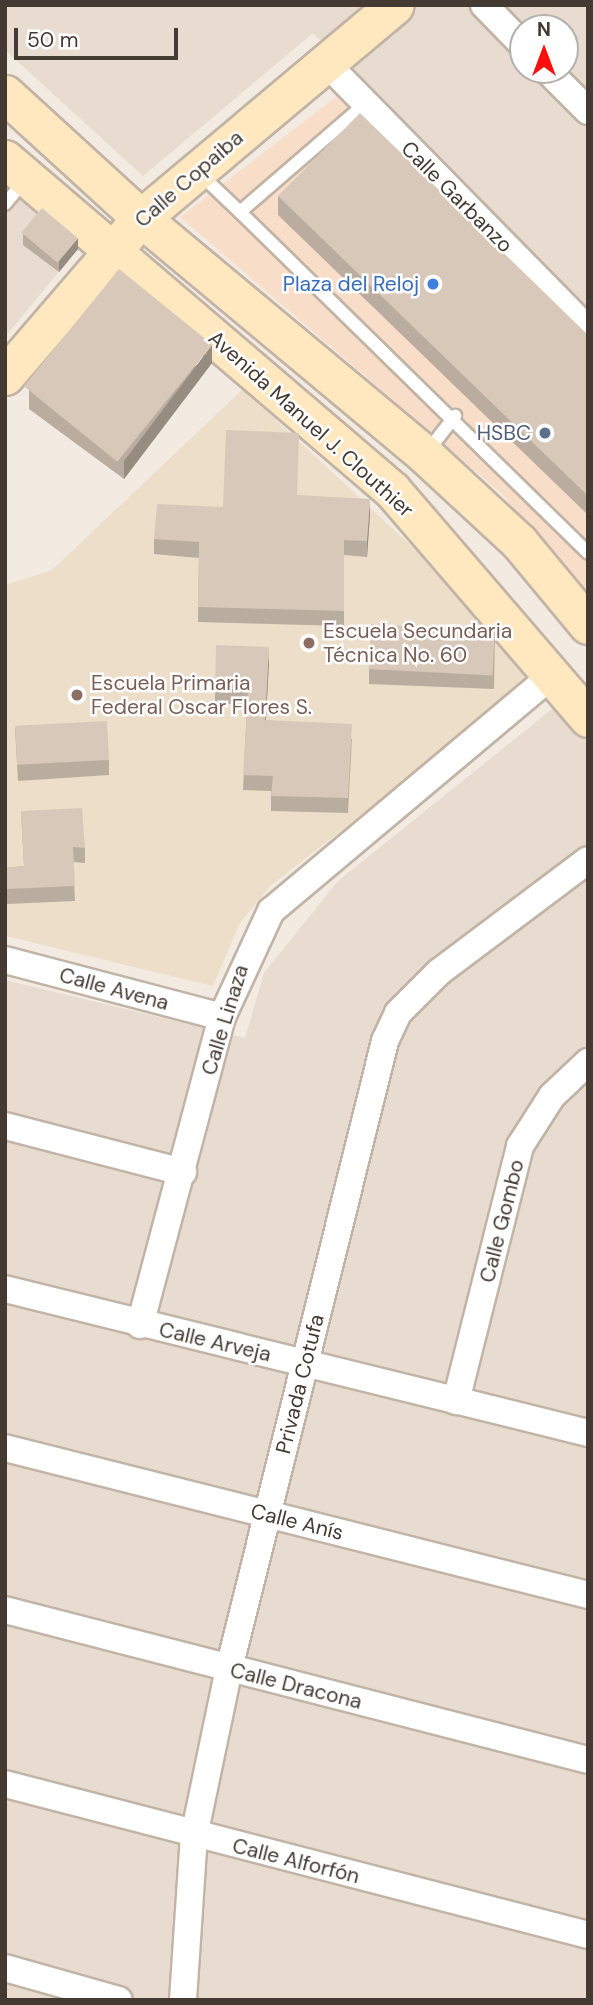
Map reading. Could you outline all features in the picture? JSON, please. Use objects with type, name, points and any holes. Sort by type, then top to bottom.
[{"type":"main road","name":"Calle Copaiba","points":[[5,376],[141,218],[395,5]]},
{"type":"main road","points":[[5,94],[141,218],[425,455],[519,542],[588,625]]},
{"type":"main road","name":"Avenida Manuel J. Clouthier","points":[[12,180],[113,251],[392,490],[588,718]]},
{"type":"main road","points":[[392,490],[425,455]]},
{"type":"street","points":[[484,5],[509,31]]},
{"type":"street","name":"Calle Garbanzo","points":[[326,63],[588,330]]},
{"type":"street","points":[[561,84],[588,111]]},
{"type":"street","name":"Calle Linaza","points":[[140,1325],[183,1172],[222,1017],[271,911],[551,676]]},
{"type":"street","name":"Privada Cotufa","points":[[183,2000],[194,1836],[229,1669],[385,1041],[398,1013],[439,972],[588,860]]},
{"type":"street","name":"Calle Avena","points":[[5,960],[222,1017]]},
{"type":"street","name":"Calle Gombo","points":[[456,1401],[520,1146],[552,1096],[588,1062]]},
{"type":"street","points":[[5,1126],[183,1172]]},
{"type":"street","name":"Calle Arveja","points":[[5,1290],[588,1433]]},
{"type":"street","name":"Calle Anís","points":[[5,1448],[588,1595]]},
{"type":"street","name":"Calle Dracona","points":[[5,1610],[588,1760]]},
{"type":"street","name":"Calle Alforfón","points":[[5,1784],[194,1836],[588,1935]]},
{"type":"street","points":[[5,1968],[119,2000]]},
{"type":"lane","points":[[240,212],[365,104]]},
{"type":"lane","points":[[197,171],[455,416],[588,553]]},
{"type":"lane","points":[[425,455],[455,416]]},
{"type":"shaded area","points":[[5,5],[588,5],[588,308],[313,33],[143,176],[5,50]]},
{"type":"shaded area","points":[[359,79],[588,308],[588,603],[502,494],[180,217]]},
{"type":"shaded area","points":[[5,182],[80,246],[5,337]]},
{"type":"shaded area","name":"Escuela Secundaria Técnica No. 60","points":[[243,389],[479,609],[538,678],[270,886],[240,923],[213,986],[5,936],[5,585],[52,570]]},
{"type":"shaded area","points":[[557,705],[588,744],[588,2000],[5,2000],[5,980],[245,1038],[264,973],[338,881]]},
{"type":"building","name":"Plaza del Reloj","points":[[360,113],[588,335],[588,496],[278,196]]},
{"type":"building","points":[[42,208],[78,238],[57,263],[21,233]]},
{"type":"building","points":[[119,269],[212,345],[117,462],[24,386]]},
{"type":"building","points":[[226,430],[299,433],[297,495],[370,499],[367,541],[344,540],[344,611],[198,607],[199,542],[154,539],[157,504],[223,507]]},
{"type":"building","points":[[371,624],[495,630],[492,675],[369,669]]},
{"type":"building","points":[[216,645],[269,647],[265,720],[352,724],[348,798],[271,796],[273,776],[243,775],[248,690],[215,688]]},
{"type":"building","points":[[107,721],[109,760],[17,765],[15,726]]},
{"type":"building","points":[[82,808],[85,848],[73,847],[75,886],[7,889],[6,868],[24,866],[21,811]]},
{"type":"place","name":"Plaza del Reloj","points":[[433,284]]},
{"type":"place","name":"HSBC","points":[[545,433]]},
{"type":"place","name":"Escuela Secundaria Técnica No. 60","points":[[309,643]]},
{"type":"place","name":"Escuela Primaria Federal Oscar Flores S.","points":[[77,695]]}]
